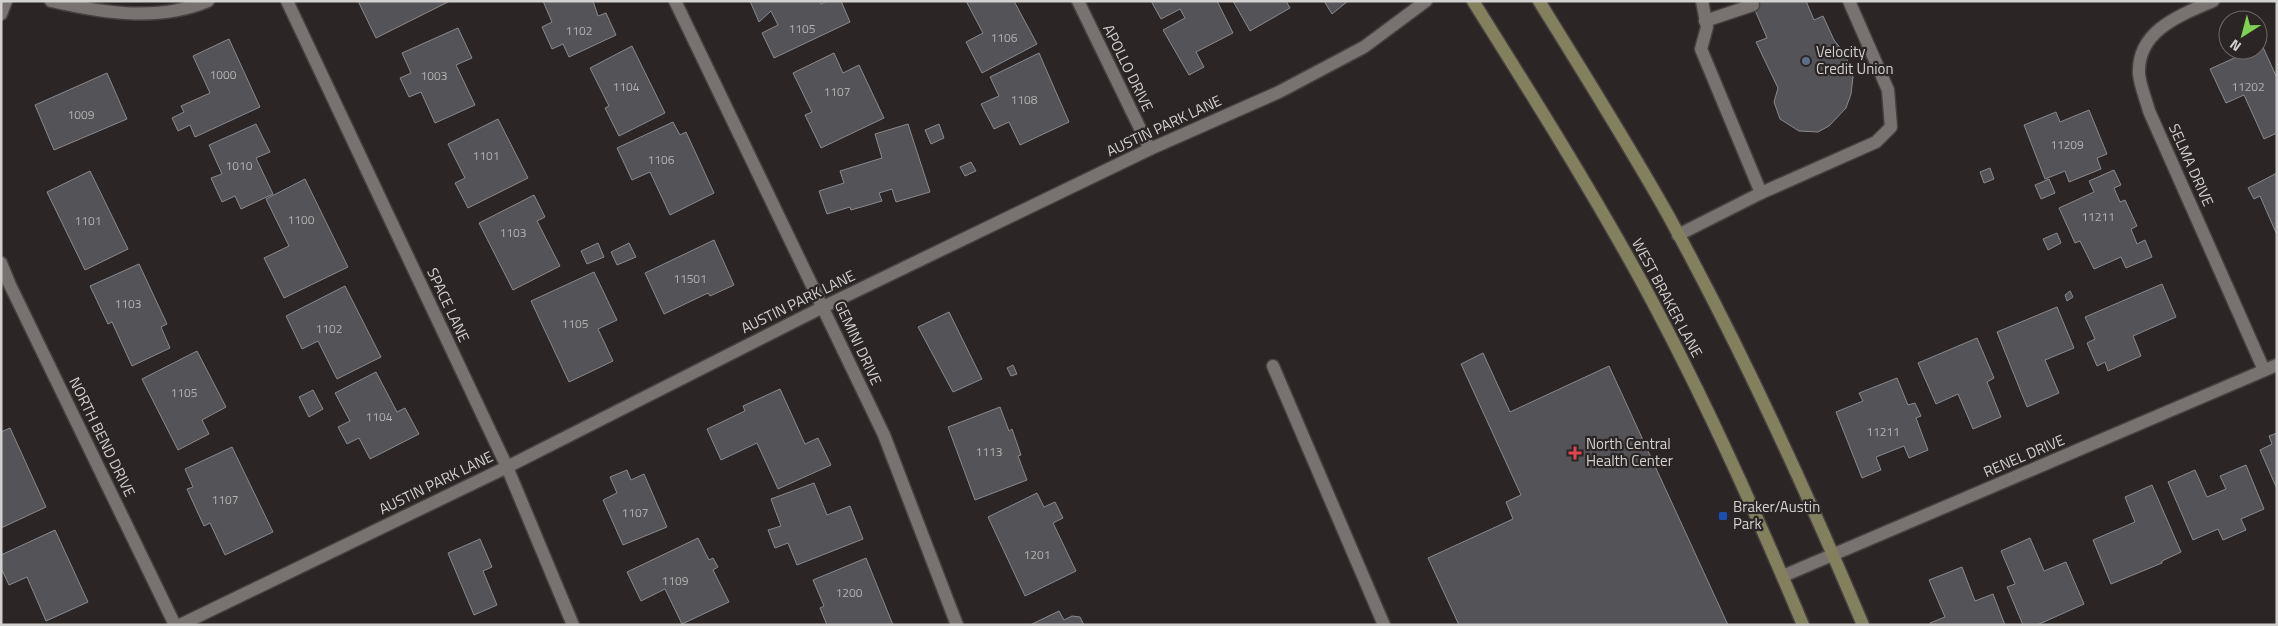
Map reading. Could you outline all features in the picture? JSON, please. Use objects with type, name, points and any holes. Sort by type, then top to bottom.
[{"type":"main road","name":"WEST BRAKER LANE","points":[[1472,1],[1553,129],[1644,286],[1700,397],[1803,625]]},
{"type":"main road","points":[[1539,1],[1620,132],[1735,342],[1785,445],[1863,625]]},
{"type":"street","points":[[1,14],[6,1]]},
{"type":"street","points":[[51,1],[91,10],[141,15],[190,9],[208,1]]},
{"type":"street","name":"SPACE LANE","points":[[287,1],[507,467],[573,625]]},
{"type":"street","name":"GEMINI DRIVE","points":[[676,1],[884,435],[957,625]]},
{"type":"street","name":"APOLLO DRIVE","points":[[1078,1],[1150,150]]},
{"type":"street","name":"AUSTIN PARK LANE","points":[[180,625],[507,467],[823,307],[1150,150],[1279,92],[1364,48],[1426,1]]},
{"type":"street","points":[[1702,1],[1706,27],[1701,48],[1761,193]]},
{"type":"street","points":[[1678,235],[1761,193],[1876,142],[1891,127],[1888,90],[1849,1]]},
{"type":"street","name":"SELMA DRIVE","points":[[2213,1],[2170,20],[2150,38],[2141,55],[2140,74],[2149,111],[2264,370]]},
{"type":"street","points":[[1705,21],[1753,5]]},
{"type":"street","name":"NORTH BEND DRIVE","points":[[1,262],[10,285],[176,625]]},
{"type":"street","name":"RENEL DRIVE","points":[[1782,576],[2277,365]]},
{"type":"street","points":[[1273,366],[1384,625]]},
{"type":"building","points":[[358,1],[450,1],[376,38]]},
{"type":"building","points":[[543,1],[593,1],[598,16],[606,13],[616,35],[569,57],[563,44],[552,49],[542,27],[552,22]]},
{"type":"building","points":[[750,1],[820,1],[821,4],[827,1],[841,1],[850,22],[774,58],[762,33],[778,25],[771,11],[759,22]]},
{"type":"building","points":[[966,1],[1014,1],[1037,44],[982,73],[966,42],[983,33]]},
{"type":"building","points":[[1151,1],[1217,1],[1233,33],[1196,52],[1204,67],[1189,75],[1163,30],[1185,18],[1180,9],[1161,19]]},
{"type":"building","points":[[1233,1],[1286,1],[1290,8],[1250,31]]},
{"type":"building","points":[[1324,1],[1348,1],[1332,14]]},
{"type":"building","name":"Velocity Credit Union","points":[[1751,1],[1806,1],[1814,20],[1823,16],[1834,40],[1845,54],[1853,77],[1851,94],[1846,108],[1829,126],[1818,132],[1799,131],[1780,119],[1774,102],[1778,88],[1756,42],[1767,38]]},
{"type":"building","points":[[458,28],[472,58],[456,65],[475,105],[435,123],[421,92],[409,97],[400,78],[411,73],[402,53]]},
{"type":"building","points":[[229,39],[260,107],[195,137],[190,125],[178,131],[172,118],[184,112],[181,106],[210,93],[193,56]]},
{"type":"building","points":[[632,46],[665,113],[619,136],[605,108],[609,106],[590,68]]},
{"type":"building","points":[[834,53],[843,73],[859,65],[884,118],[821,148],[805,115],[812,112],[793,73]]},
{"type":"building","points":[[1039,53],[1069,122],[1020,145],[1009,122],[994,129],[981,104],[999,96],[990,77]]},
{"type":"building","points":[[2268,58],[2277,78],[2277,133],[2264,139],[2244,95],[2226,103],[2210,69],[2230,60],[2268,60]]},
{"type":"building","points":[[107,73],[127,119],[54,150],[35,105]]},
{"type":"building","points":[[2089,110],[2107,154],[2097,158],[2101,169],[2069,182],[2065,171],[2045,179],[2024,125],[2056,112],[2060,122]]},
{"type":"building","points":[[498,119],[528,178],[468,208],[455,183],[465,178],[448,144]]},
{"type":"building","points":[[673,122],[680,135],[686,132],[714,193],[670,215],[650,172],[632,180],[617,148]]},
{"type":"building","points":[[256,124],[270,152],[256,158],[273,194],[241,209],[235,196],[222,202],[211,178],[222,174],[209,145]]},
{"type":"building","points":[[908,124],[930,192],[896,202],[892,189],[879,193],[882,201],[851,210],[850,207],[827,214],[819,191],[844,183],[840,171],[882,158],[875,134]]},
{"type":"building","points":[[939,124],[944,138],[931,144],[925,130]]},
{"type":"building","points":[[971,162],[976,171],[965,176],[960,167]]},
{"type":"building","points":[[1990,168],[1994,179],[1984,183],[1980,172]]},
{"type":"building","points":[[2114,170],[2121,185],[2114,188],[2120,202],[2125,200],[2137,226],[2131,229],[2137,244],[2145,240],[2152,257],[2126,268],[2121,257],[2094,269],[2080,241],[2075,243],[2059,208],[2094,192],[2089,181]]},
{"type":"building","points":[[90,171],[128,249],[85,270],[47,192]]},
{"type":"building","points":[[2277,173],[2277,235],[2260,196],[2254,199],[2248,188]]},
{"type":"building","points":[[305,179],[348,267],[284,298],[264,258],[289,246],[266,199]]},
{"type":"building","points":[[2049,179],[2055,193],[2041,199],[2035,185]]},
{"type":"building","points":[[534,195],[545,217],[537,221],[560,266],[513,290],[479,223]]},
{"type":"building","points":[[2057,233],[2061,243],[2048,250],[2043,239]]},
{"type":"building","points":[[714,240],[734,285],[710,296],[708,293],[664,314],[645,273]]},
{"type":"building","points":[[598,243],[604,257],[587,264],[581,251]]},
{"type":"building","points":[[629,243],[636,257],[617,265],[611,252]]},
{"type":"building","points":[[139,264],[167,324],[161,327],[170,348],[132,366],[112,322],[108,324],[90,286]]},
{"type":"building","points":[[594,272],[617,320],[598,329],[613,361],[569,382],[531,301]]},
{"type":"building","points":[[2162,284],[2176,317],[2133,336],[2141,356],[2108,371],[2105,362],[2097,366],[2087,343],[2095,339],[2085,317]]},
{"type":"building","points":[[345,286],[381,357],[337,379],[318,341],[302,349],[286,316]]},
{"type":"building","points":[[2070,291],[2073,297],[2067,301],[2065,295]]},
{"type":"building","points":[[2057,307],[2074,348],[2045,360],[2059,393],[2027,407],[1997,332]]},
{"type":"building","points":[[949,312],[982,379],[953,392],[918,327]]},
{"type":"building","points":[[1977,338],[1994,378],[1987,382],[2001,417],[1973,429],[1958,394],[1936,404],[1918,363]]},
{"type":"building","points":[[197,351],[226,407],[202,420],[209,434],[178,450],[142,379]]},
{"type":"building","name":"North Central Health Center","points":[[1483,353],[1510,412],[1609,366],[1728,625],[1459,625],[1428,558],[1513,519],[1506,502],[1521,495],[1461,364]]},
{"type":"building","points":[[1013,365],[1017,374],[1011,376],[1007,368]]},
{"type":"building","points":[[376,372],[397,412],[405,408],[419,434],[370,459],[359,438],[347,444],[338,427],[350,421],[335,393]]},
{"type":"building","points":[[1897,378],[1908,405],[1915,403],[1921,416],[1916,418],[1928,450],[1909,458],[1904,446],[1876,457],[1881,470],[1862,478],[1836,412],[1863,401],[1859,393]]},
{"type":"building","points":[[780,389],[805,444],[818,438],[831,465],[778,489],[757,443],[721,460],[707,429],[745,411],[743,406]]},
{"type":"building","points":[[313,390],[323,409],[309,417],[299,397]]},
{"type":"building","points":[[1000,407],[1009,431],[1012,429],[1021,455],[1018,456],[1027,480],[975,500],[948,427]]},
{"type":"building","points":[[10,428],[46,507],[1,528],[1,432]]},
{"type":"building","points":[[2277,433],[2277,489],[2260,450],[2272,444],[2269,436]]},
{"type":"building","points":[[232,447],[273,532],[225,555],[210,523],[204,526],[197,511],[187,489],[193,487],[185,469]]},
{"type":"building","points":[[2246,465],[2264,509],[2241,519],[2246,530],[2223,540],[2218,529],[2193,540],[2168,482],[2195,470],[2207,497],[2226,489],[2220,476]]},
{"type":"building","points":[[627,470],[631,480],[644,474],[667,527],[623,545],[603,500],[617,493],[610,477]]},
{"type":"building","points":[[814,483],[827,515],[850,506],[863,539],[797,565],[788,543],[775,548],[768,530],[781,526],[771,499]]},
{"type":"building","points":[[2152,485],[2181,552],[2162,561],[2162,563],[2111,584],[2093,540],[2135,522],[2125,497]]},
{"type":"building","points":[[1037,493],[1044,507],[1055,502],[1063,518],[1053,523],[1076,571],[1025,596],[988,517]]},
{"type":"building","points":[[55,530],[88,602],[46,621],[27,577],[9,585],[1,568],[1,555]]},
{"type":"building","points":[[698,538],[709,560],[713,558],[718,567],[713,570],[729,602],[682,624],[665,589],[641,601],[627,572]]},
{"type":"building","points":[[2030,538],[2044,571],[2066,562],[2084,604],[2037,625],[2023,625],[2007,587],[2015,584],[2001,551]]},
{"type":"building","points":[[480,539],[492,567],[483,571],[497,605],[474,615],[448,553]]},
{"type":"building","points":[[866,558],[893,625],[827,625],[820,608],[824,606],[813,580]]},
{"type":"building","points":[[1962,567],[1975,601],[1993,594],[2005,625],[1931,625],[1930,623],[1945,617],[1929,580]]},
{"type":"building","points":[[1059,611],[1064,620],[1072,616],[1080,617],[1084,625],[1030,625]]},
{"type":"place","name":"Velocity Credit Union","points":[[1806,61]]},
{"type":"place","name":"North Central Health Center","points":[[1575,453]]},
{"type":"place","name":"Braker/Austin Park","points":[[1723,516]]}]
